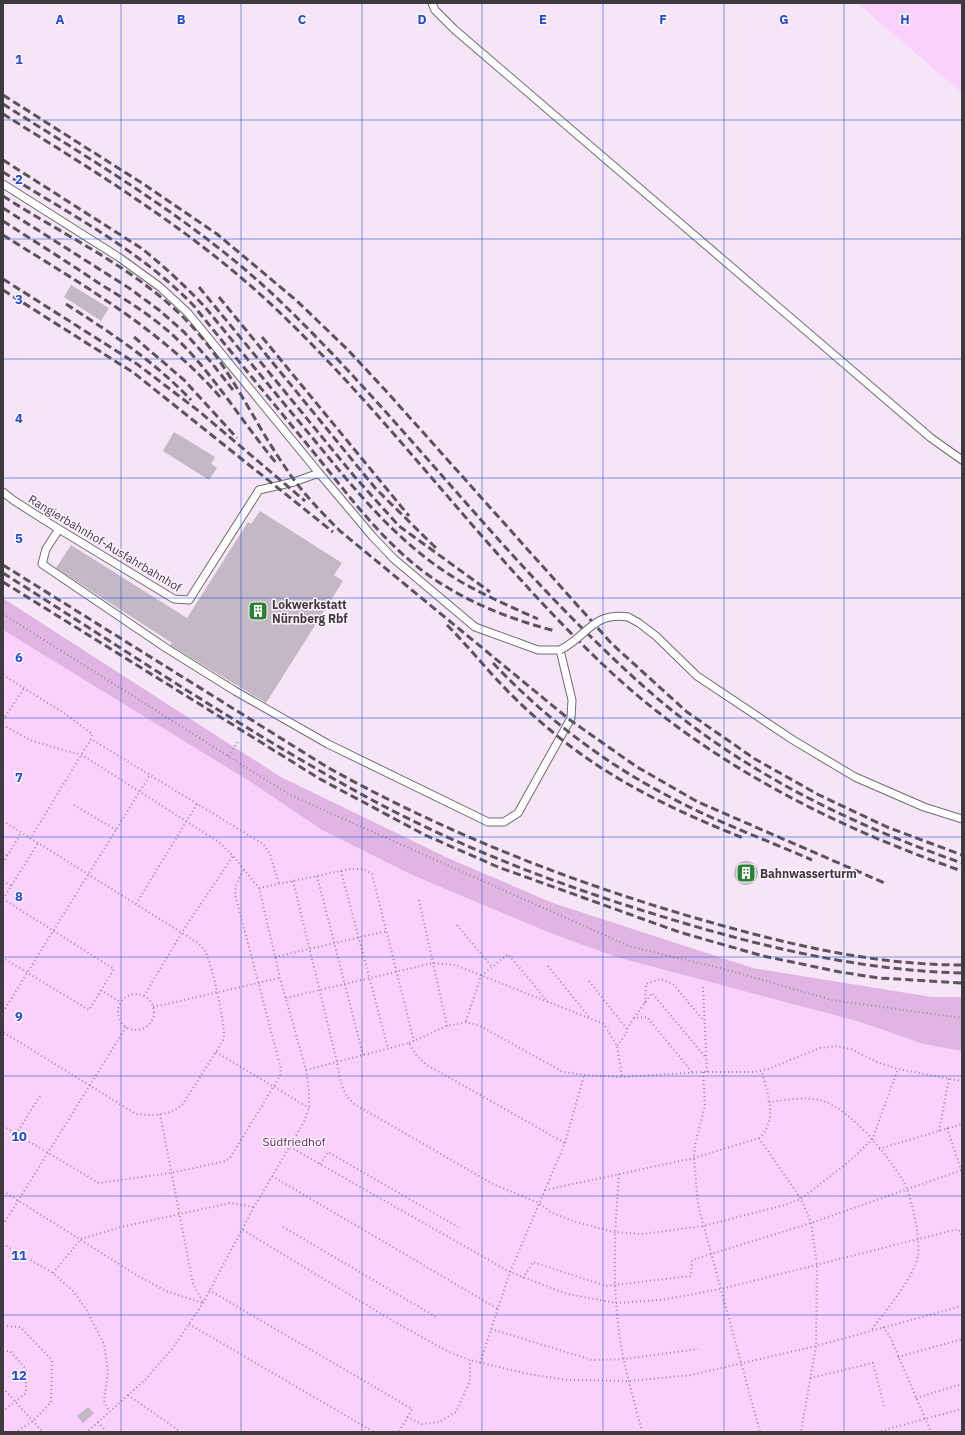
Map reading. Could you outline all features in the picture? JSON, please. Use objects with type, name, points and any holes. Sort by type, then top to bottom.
[{"type":"lane","points":[[432,3],[435,10],[455,30],[931,438],[962,460]]},
{"type":"lane","points":[[3,184],[120,258],[160,287],[188,314],[319,473],[394,559],[474,627],[538,650],[560,650],[572,644],[590,627],[604,618],[613,616],[628,617],[639,623],[656,636],[697,676],[793,740],[855,777],[924,807],[962,819]]},
{"type":"lane","name":"Rangierbahnhof-Ausfahrbahnhof","points":[[3,492],[59,529],[174,599],[189,600],[259,490],[294,482],[319,473]]},
{"type":"lane","points":[[59,529],[46,549],[42,564],[166,648],[235,691],[328,744],[488,822],[504,822],[518,813],[571,718],[572,700],[560,650]]},
{"type":"path","points":[[3,614],[290,795],[629,946],[728,970],[832,1000],[962,1018]]},
{"type":"path","points":[[3,675],[67,715],[92,734],[91,739],[82,755],[30,839]]},
{"type":"path","points":[[3,720],[24,688]]},
{"type":"path","points":[[3,725],[32,742],[82,755],[219,842],[244,869],[259,888],[280,978],[306,1070],[309,1093],[309,1108],[304,1122],[254,1207],[203,1303],[172,1349],[146,1380],[87,1432]]},
{"type":"path","points":[[91,739],[263,844],[270,854],[280,884]]},
{"type":"path","points":[[228,756],[239,740]]},
{"type":"path","points":[[3,1012],[150,775]]},
{"type":"path","points":[[136,904],[198,804]]},
{"type":"path","points":[[74,805],[116,830]]},
{"type":"path","points":[[3,821],[198,943],[206,952],[217,992],[224,1039],[183,1104],[176,1111],[150,1116],[136,1114],[3,1032]]},
{"type":"path","points":[[3,863],[22,833]]},
{"type":"path","points":[[3,958],[89,1010],[114,969],[3,899],[38,843]]},
{"type":"path","points":[[3,852],[8,856]]},
{"type":"path","points":[[144,996],[182,932],[233,856]]},
{"type":"path","points":[[3,1126],[99,1183],[170,1173],[226,1161],[230,1158],[274,1087],[280,1076],[281,1069],[235,894],[236,885],[244,869]]},
{"type":"path","points":[[259,888],[350,869],[364,869],[372,874],[414,1041]]},
{"type":"path","points":[[341,871],[388,1048]]},
{"type":"path","points":[[317,876],[363,1055]]},
{"type":"path","points":[[3,881],[11,886]]},
{"type":"path","points":[[293,881],[338,1062],[341,1086],[354,1104],[493,1184],[539,1203],[552,1213],[576,1222],[614,1232],[643,1234],[703,1226],[785,1205],[801,1199],[846,1164],[872,1140],[898,1069]]},
{"type":"path","points":[[418,900],[447,1026]]},
{"type":"path","points":[[457,925],[492,967]]},
{"type":"path","points":[[275,957],[387,931]]},
{"type":"path","points":[[466,1022],[481,976],[508,954],[549,1002]]},
{"type":"path","points":[[286,998],[433,963],[455,965],[604,1024],[617,1046],[622,1077]]},
{"type":"path","points":[[548,966],[591,1019]]},
{"type":"path","points":[[153,1007],[280,978]]},
{"type":"path","points":[[645,1004],[646,984],[662,979],[673,984],[704,1021]]},
{"type":"path","points":[[589,981],[627,1029]]},
{"type":"path","points":[[703,987],[706,1058],[705,1105],[695,1145],[694,1158],[698,1205],[760,1432]]},
{"type":"path","points":[[101,990],[121,1002]]},
{"type":"path","points":[[617,1046],[626,1034],[627,1029],[634,1018],[652,993],[706,1058]]},
{"type":"path","points":[[131,995],[144,996],[150,1001],[153,1007],[153,1014],[146,1026],[140,1029],[126,1027],[118,1015],[118,1009],[121,1002],[131,995]]},
{"type":"path","points":[[634,1018],[647,1017],[692,1073]]},
{"type":"path","points":[[306,1070],[414,1041],[447,1026],[466,1022],[480,1026],[563,1072],[584,1075],[622,1077],[705,1072],[762,1071],[820,1048],[836,1046],[851,1049],[877,1062],[898,1069],[962,1081]]},
{"type":"path","points":[[3,1225],[126,1027]]},
{"type":"path","points":[[409,1042],[417,1056],[427,1064],[565,1143]]},
{"type":"path","points":[[216,1052],[309,1108]]},
{"type":"path","points":[[545,1190],[694,1158],[759,1138],[767,1131],[772,1120],[762,1071]]},
{"type":"path","points":[[480,1363],[510,1272],[565,1143],[584,1075]]},
{"type":"path","points":[[939,1131],[949,1078]]},
{"type":"path","points":[[16,1134],[40,1096]]},
{"type":"path","points":[[769,1102],[799,1099],[822,1101],[839,1109],[872,1140],[902,1180],[914,1214],[918,1239],[918,1257],[904,1287],[872,1330]]},
{"type":"path","points":[[160,1114],[170,1173],[180,1214],[193,1284],[203,1303]]},
{"type":"path","points":[[879,1148],[962,1124]]},
{"type":"path","points":[[523,1278],[533,1262],[606,1286],[691,1276],[692,1260],[810,1223],[962,1170],[947,1128]]},
{"type":"path","points":[[759,1138],[801,1199],[810,1223],[816,1266],[816,1346],[801,1432]]},
{"type":"path","points":[[290,1147],[510,1272],[567,1294],[616,1303],[661,1300],[721,1289],[958,1229],[962,1237]]},
{"type":"path","points":[[320,1164],[328,1152],[458,1227]]},
{"type":"path","points":[[620,1174],[614,1232],[616,1303],[619,1333],[642,1432]]},
{"type":"path","points":[[272,1176],[498,1309]]},
{"type":"path","points":[[3,1191],[138,1276],[166,1291],[203,1303]]},
{"type":"path","points":[[53,1273],[81,1239],[121,1227],[230,1204],[254,1207]]},
{"type":"path","points":[[283,1227],[438,1318]]},
{"type":"path","points":[[243,1230],[393,1321],[449,1352],[480,1363],[528,1374],[568,1380],[630,1382],[675,1378],[816,1346],[962,1306]]},
{"type":"path","points":[[3,1244],[53,1273],[73,1291],[86,1309],[104,1344],[108,1372],[104,1401],[109,1412]]},
{"type":"path","points":[[209,1290],[412,1409],[399,1432]]},
{"type":"path","points":[[189,1324],[374,1432]]},
{"type":"path","points":[[3,1326],[20,1327],[52,1360],[51,1402],[33,1421],[16,1432]]},
{"type":"path","points":[[883,1327],[890,1337],[931,1432]]},
{"type":"path","points":[[491,1329],[592,1360],[625,1359],[698,1349]]},
{"type":"path","points":[[898,1357],[962,1339]]},
{"type":"path","points":[[3,1351],[10,1351],[26,1369],[26,1393],[3,1411]]},
{"type":"path","points":[[407,1417],[422,1424],[428,1424],[439,1422],[456,1412],[470,1381],[470,1360]]},
{"type":"path","points":[[810,1378],[873,1363],[884,1406]]},
{"type":"path","points":[[916,1398],[962,1384]]},
{"type":"path","points":[[3,1388],[43,1432]]},
{"type":"path","points":[[128,1395],[182,1432]]},
{"type":"path","points":[[876,1432],[962,1408]]},
{"type":"path","points":[[98,1422],[107,1432]]},
{"type":"shaded area","points":[[3,3],[857,3],[962,93],[962,997],[932,997],[753,968],[553,903],[448,858],[281,777],[3,597]]},
{"type":"shaded area","points":[[3,598],[281,777],[448,858],[553,903],[753,968],[932,997],[962,997],[962,1051],[923,1044],[860,1022],[616,957],[550,933],[412,875],[322,830],[249,781],[3,630]]},
{"type":"green space","points":[[857,3],[962,3],[962,93]]},
{"type":"green space","name":"Südfriedhof","points":[[3,630],[249,781],[322,830],[412,875],[550,933],[616,957],[860,1022],[923,1044],[962,1051],[962,1432],[3,1432]]},
{"type":"building","points":[[71,285],[109,308],[101,321],[64,297]]},
{"type":"building","points":[[174,432],[215,457],[211,464],[217,468],[209,480],[163,451]]},
{"type":"building","name":"Lokwerkstatt Nürnberg Rbf","points":[[260,511],[342,563],[334,575],[343,581],[266,703],[170,645],[172,643],[56,568],[71,545],[187,618],[248,522],[251,524]]},
{"type":"building","name":"Bahnwasserturm","points":[[746,861],[751,862],[757,868],[757,878],[751,884],[746,885],[741,884],[735,878],[734,873],[735,868],[741,862]]},
{"type":"building","points":[[88,1407],[94,1413],[83,1423],[77,1416]]},
{"type":"railway","points":[[3,95],[145,185],[217,234],[297,301],[348,350],[387,392],[612,644],[687,712],[755,759],[819,795],[887,827],[962,855]]},
{"type":"railway","points":[[3,104],[147,196],[216,246],[249,273],[281,302],[360,383],[549,595],[625,669],[674,712],[751,766],[819,803],[889,835],[962,863]]},
{"type":"railway","points":[[3,114],[144,204],[212,254],[276,309],[362,398],[484,539],[568,631],[613,674],[651,707],[691,737],[733,765],[777,790],[868,834],[915,854],[962,871]]},
{"type":"railway","points":[[3,160],[141,248],[182,284],[205,307],[356,490],[404,540],[452,577],[488,596],[538,619]]},
{"type":"railway","points":[[3,172],[127,250],[151,267],[194,306],[368,519],[414,564],[431,577],[460,595],[490,609],[555,631]]},
{"type":"railway","points":[[3,196],[135,277],[182,316],[203,339],[225,369],[289,473],[324,515],[340,531],[570,720],[637,767],[698,802],[887,884]]},
{"type":"railway","points":[[3,208],[129,288],[159,310],[184,332],[211,362],[233,390]]},
{"type":"railway","points":[[3,221],[130,303],[171,333],[206,371],[278,465]]},
{"type":"railway","points":[[3,235],[89,289],[145,328],[197,372],[220,397]]},
{"type":"railway","points":[[3,279],[137,364],[200,412],[305,501]]},
{"type":"railway","points":[[199,287],[354,476],[399,526],[490,592]]},
{"type":"railway","points":[[3,290],[134,373],[333,532]]},
{"type":"railway","points":[[219,297],[376,489],[437,549]]},
{"type":"railway","points":[[66,304],[116,337],[147,360],[191,400]]},
{"type":"railway","points":[[134,337],[184,380],[237,438]]},
{"type":"railway","points":[[262,337],[409,516]]},
{"type":"railway","points":[[3,565],[327,767],[373,792],[467,836],[564,875],[713,923],[836,953],[899,962],[962,965]]},
{"type":"railway","points":[[3,573],[186,690],[325,774],[404,817],[437,833],[504,861],[538,875],[607,899],[680,922],[759,944],[799,953],[880,967],[962,973]]},
{"type":"railway","points":[[3,582],[320,779],[425,835],[498,867],[679,932],[763,956],[840,972],[879,978],[962,983]]},
{"type":"railway","points":[[447,625],[518,701],[571,747],[617,778],[641,791],[691,816],[743,838]]},
{"type":"railway","points":[[493,663],[533,702],[575,737],[644,783],[703,814],[812,860]]},
{"type":"place","name":"Lokwerkstatt Nürnberg Rbf","points":[[258,611]]},
{"type":"place","name":"Bahnwasserturm","points":[[746,873]]}]
